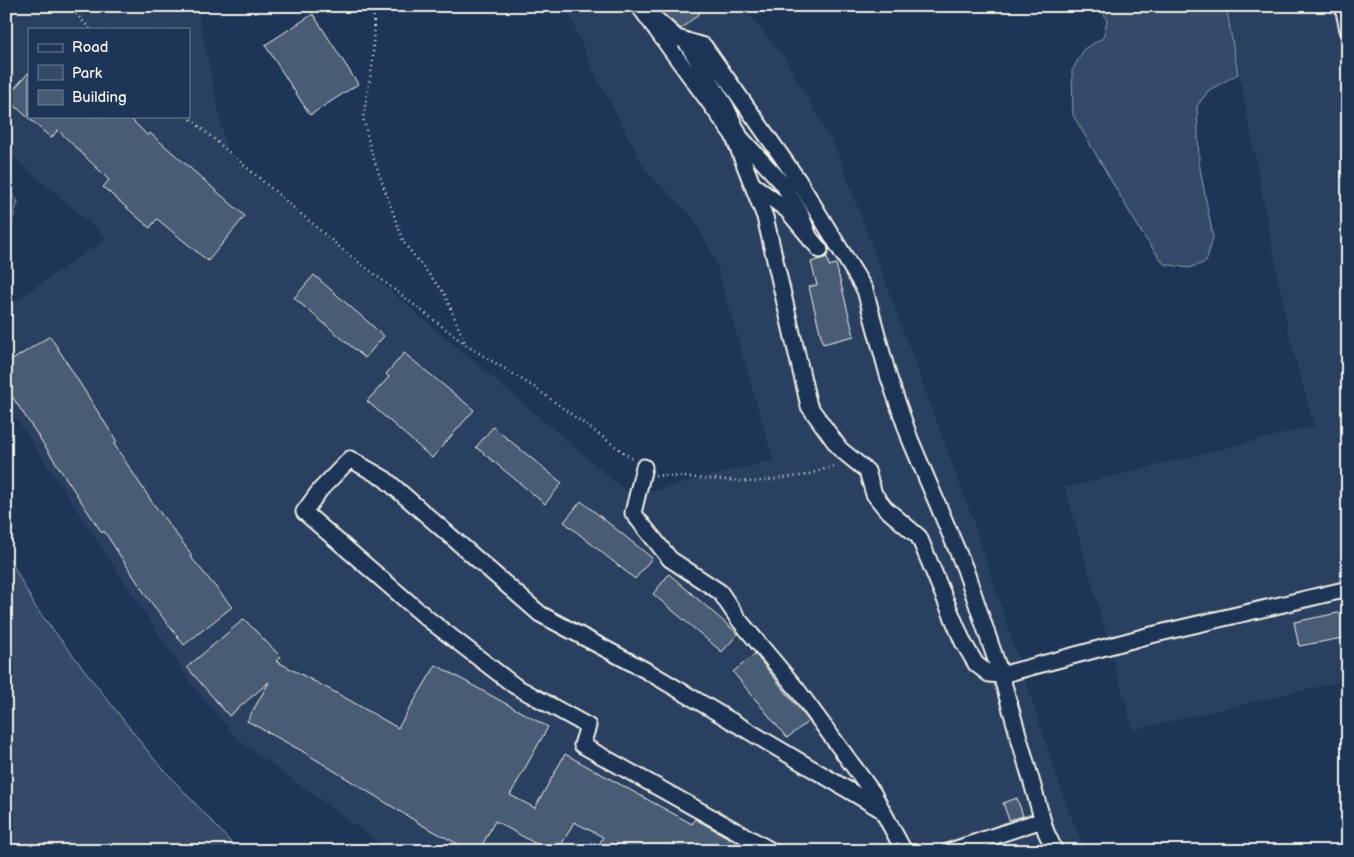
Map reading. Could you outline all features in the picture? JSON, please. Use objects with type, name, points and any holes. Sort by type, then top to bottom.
[{"type":"street","points":[[640,6],[677,38],[704,46],[798,180],[865,290],[888,375],[910,439],[966,569],[1002,675],[1042,820],[1055,851]]},
{"type":"street","points":[[640,6],[733,135],[765,217],[809,406],[840,449],[867,471],[874,494],[885,508],[919,538],[963,642],[976,664],[989,674],[1002,675],[1147,636],[1348,589]]},
{"type":"street","points":[[1343,6],[1348,30]]},
{"type":"street","points":[[685,40],[726,107],[740,136],[784,184],[815,245],[786,210],[752,184]]},
{"type":"street","points":[[772,851],[582,745],[588,726],[515,686],[428,619],[304,512],[320,490],[350,459],[378,475],[422,513],[451,534],[540,614],[647,671],[882,810]]},
{"type":"street","points":[[644,467],[633,513],[670,559],[720,592],[739,620],[796,688],[882,810],[904,851]]},
{"type":"street","points":[[950,851],[1042,820]]},
{"type":"path","points":[[69,6],[89,28]]},
{"type":"path","points":[[374,6],[373,62],[363,117],[369,142],[404,242],[444,293],[466,345]]},
{"type":"path","points":[[189,118],[343,250],[466,345],[534,387],[656,476],[754,482],[806,475],[853,459]]},
{"type":"shaded area","points":[[6,6],[197,6],[227,152],[632,496],[773,460],[714,257],[691,215],[646,171],[591,66],[566,6],[741,6],[784,56],[837,151],[972,517],[1068,810],[1086,851],[390,851],[237,739],[191,683],[6,403],[6,307],[107,238],[6,151]]},
{"type":"shaded area","points":[[1226,6],[1348,6],[1348,680],[1133,730],[1065,488],[1314,426],[1290,340]]},
{"type":"green space","points":[[1101,6],[1226,6],[1238,74],[1209,90],[1197,106],[1199,163],[1213,237],[1206,262],[1189,268],[1164,264],[1143,235],[1073,115],[1072,71],[1084,49],[1103,38],[1107,21]]},
{"type":"green space","points":[[6,184],[18,202],[10,228],[6,230]]},
{"type":"green space","points":[[6,552],[36,608],[154,759],[239,851],[6,851]]},
{"type":"building","points":[[654,6],[695,6],[700,13],[681,29]]},
{"type":"building","points":[[313,14],[358,84],[310,115],[265,45]]},
{"type":"building","points":[[28,73],[28,118],[6,98]]},
{"type":"building","points":[[28,118],[130,118],[148,136],[150,133],[245,216],[208,261],[157,219],[150,228],[103,187],[109,180],[58,130],[51,138]]},
{"type":"building","points":[[827,257],[829,266],[836,264],[854,336],[823,344],[809,287],[817,285],[811,262]]},
{"type":"building","points":[[314,275],[384,336],[365,358],[294,298]]},
{"type":"building","points":[[50,336],[117,442],[114,444],[152,502],[192,555],[190,556],[232,607],[184,645],[147,597],[104,531],[102,533],[6,387],[6,364]]},
{"type":"building","points":[[404,353],[474,410],[432,458],[367,401],[389,377],[386,374]]},
{"type":"building","points":[[493,427],[562,483],[545,504],[476,447]]},
{"type":"building","points":[[581,501],[652,558],[635,579],[564,522]]},
{"type":"building","points":[[669,574],[738,634],[722,652],[653,594]]},
{"type":"building","points":[[1348,611],[1348,637],[1299,646],[1294,622]]},
{"type":"building","points":[[244,619],[281,657],[276,661],[398,728],[436,665],[548,727],[510,795],[535,808],[565,754],[692,824],[695,819],[745,847],[743,851],[605,851],[598,847],[603,837],[574,822],[558,851],[549,851],[495,821],[479,851],[471,851],[422,825],[302,751],[247,721],[269,682],[229,716],[187,667]]},
{"type":"building","points":[[755,654],[809,721],[787,738],[733,672]]},
{"type":"building","points":[[1017,798],[1023,816],[1009,820],[1003,803]]}]
